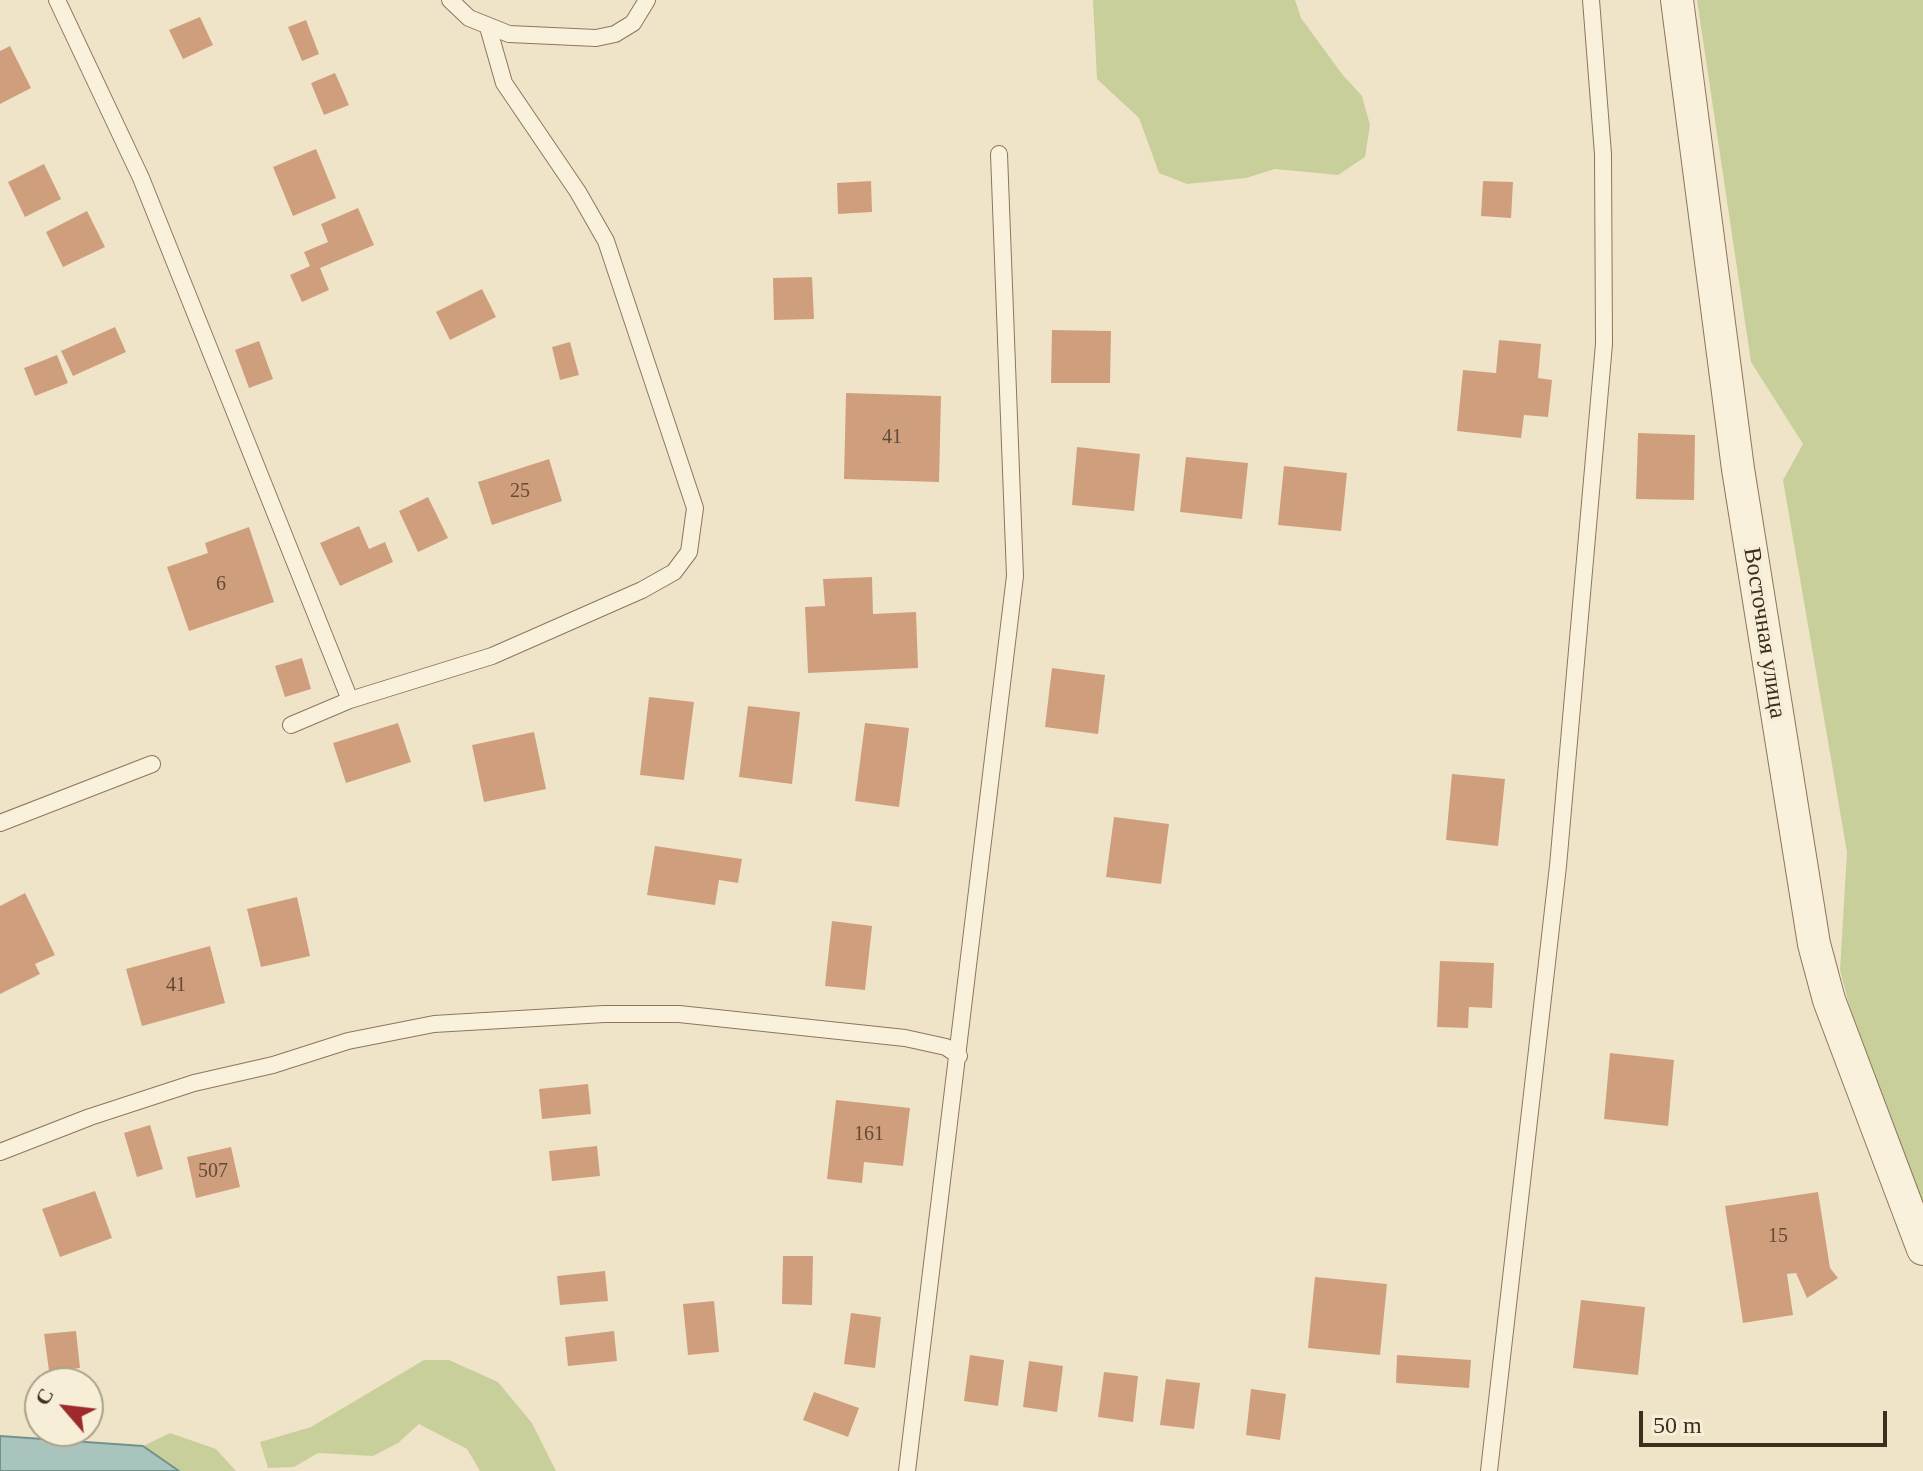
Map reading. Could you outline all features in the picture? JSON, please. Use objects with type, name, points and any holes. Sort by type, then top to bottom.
[{"type":"street","name":"Восточная улица","points":[[1677,0],[1738,469],[1814,944],[1829,1000],[1923,1249]]},
{"type":"lane","points":[[57,0],[141,178],[350,700]]},
{"type":"lane","points":[[450,0],[469,18],[509,34],[596,38],[615,34],[633,23],[647,0]]},
{"type":"lane","points":[[1489,1471],[1558,866],[1604,344],[1603,154],[1591,0]]},
{"type":"lane","points":[[291,725],[350,700],[492,656],[642,590],[674,572],[689,552],[695,508],[606,241],[578,192],[504,83],[488,27]]},
{"type":"lane","points":[[907,1471],[1015,576],[999,154]]},
{"type":"lane","points":[[0,823],[152,764]]},
{"type":"lane","points":[[0,1152],[90,1117],[194,1083],[273,1065],[348,1041],[434,1024],[604,1014],[679,1014],[905,1038],[946,1047],[959,1056]]},
{"type":"green space","points":[[1093,0],[1295,0],[1301,18],[1362,96],[1370,125],[1365,157],[1338,175],[1275,169],[1246,178],[1187,184],[1159,173],[1139,118],[1097,79]]},
{"type":"green space","points":[[1697,0],[1923,0],[1923,1224],[1898,1194],[1840,970],[1847,852],[1783,480],[1803,444],[1751,362]]},
{"type":"green space","points":[[424,1360],[449,1360],[498,1382],[532,1423],[556,1471],[480,1471],[467,1449],[419,1424],[398,1443],[373,1456],[318,1453],[294,1467],[268,1468],[260,1442],[311,1427]]},
{"type":"green space","points":[[170,1433],[216,1449],[236,1471],[179,1471],[143,1446]]},
{"type":"water","points":[[0,1436],[24,1438],[24,1447],[104,1447],[104,1443],[143,1446],[179,1471],[0,1471]]},
{"type":"building","points":[[200,17],[213,45],[183,59],[169,30]]},
{"type":"building","points":[[306,20],[319,54],[302,61],[288,27]]},
{"type":"building","points":[[10,46],[31,88],[0,104],[0,51]]},
{"type":"building","points":[[335,73],[349,105],[324,115],[311,83]]},
{"type":"building","points":[[316,149],[336,198],[293,216],[273,167]]},
{"type":"building","points":[[44,164],[61,199],[25,217],[8,182]]},
{"type":"building","points":[[871,181],[872,212],[838,214],[837,183]]},
{"type":"building","points":[[1483,181],[1513,182],[1511,218],[1481,216]]},
{"type":"building","points":[[358,208],[374,245],[320,268],[329,290],[302,302],[290,275],[310,266],[304,252],[328,242],[321,224]]},
{"type":"building","points":[[87,211],[105,247],[63,267],[46,232]]},
{"type":"building","points":[[812,277],[814,319],[774,320],[773,278]]},
{"type":"building","points":[[482,289],[496,317],[450,340],[436,312]]},
{"type":"building","points":[[115,327],[126,352],[73,376],[61,351]]},
{"type":"building","points":[[1052,330],[1111,331],[1110,383],[1051,383]]},
{"type":"building","points":[[1499,340],[1541,344],[1538,378],[1552,380],[1548,417],[1524,415],[1521,438],[1457,431],[1463,370],[1496,373]]},
{"type":"building","points":[[259,341],[273,379],[249,388],[235,350]]},
{"type":"building","points":[[570,342],[579,375],[560,380],[552,347]]},
{"type":"building","points":[[57,355],[68,383],[35,396],[24,368]]},
{"type":"building","points":[[846,393],[941,396],[939,482],[844,479]]},
{"type":"building","points":[[1638,433],[1695,435],[1694,500],[1636,499]]},
{"type":"building","points":[[1077,447],[1140,454],[1134,511],[1072,505]]},
{"type":"building","points":[[1186,457],[1248,463],[1242,519],[1180,512]]},
{"type":"building","points":[[549,459],[562,501],[492,525],[478,482]]},
{"type":"building","points":[[1284,466],[1347,473],[1341,531],[1278,525]]},
{"type":"building","points":[[428,497],[448,538],[418,552],[399,511]]},
{"type":"building","points":[[359,526],[369,549],[385,542],[393,562],[340,586],[320,543]]},
{"type":"building","points":[[249,527],[274,602],[189,631],[167,567],[208,553],[205,543]]},
{"type":"building","points":[[872,577],[873,614],[916,612],[918,668],[808,673],[805,607],[825,606],[823,579]]},
{"type":"building","points":[[302,658],[311,689],[285,697],[275,666]]},
{"type":"building","points":[[1052,668],[1105,675],[1098,734],[1045,727]]},
{"type":"building","points":[[649,697],[694,702],[684,780],[640,775]]},
{"type":"building","points":[[748,706],[800,712],[792,784],[739,777]]},
{"type":"building","points":[[398,723],[411,762],[346,783],[333,743]]},
{"type":"building","points":[[865,723],[909,728],[899,807],[855,801]]},
{"type":"building","points":[[534,732],[546,789],[484,802],[472,745]]},
{"type":"building","points":[[1452,774],[1505,779],[1498,846],[1446,840]]},
{"type":"building","points":[[1114,817],[1169,824],[1161,884],[1106,877]]},
{"type":"building","points":[[655,846],[742,859],[738,883],[719,880],[715,905],[647,895]]},
{"type":"building","points":[[25,893],[55,955],[35,964],[40,974],[0,994],[0,906]]},
{"type":"building","points":[[297,897],[310,956],[261,967],[247,909]]},
{"type":"building","points":[[832,921],[872,926],[865,990],[825,986]]},
{"type":"building","points":[[210,946],[225,1003],[142,1026],[126,969]]},
{"type":"building","points":[[1440,961],[1494,963],[1492,1008],[1469,1007],[1468,1028],[1437,1027]]},
{"type":"building","points":[[1610,1053],[1674,1060],[1668,1126],[1604,1119]]},
{"type":"building","points":[[588,1084],[591,1114],[542,1119],[539,1089]]},
{"type":"building","points":[[836,1100],[910,1108],[903,1166],[864,1162],[862,1183],[827,1179]]},
{"type":"building","points":[[150,1125],[163,1169],[137,1177],[124,1133]]},
{"type":"building","points":[[597,1146],[600,1176],[552,1181],[549,1151]]},
{"type":"building","points":[[231,1147],[240,1187],[196,1198],[187,1157]]},
{"type":"building","points":[[95,1191],[112,1238],[60,1257],[42,1209]]},
{"type":"building","points":[[1818,1192],[1830,1268],[1838,1278],[1807,1298],[1796,1273],[1787,1274],[1793,1315],[1743,1323],[1725,1206]]},
{"type":"building","points":[[783,1256],[813,1256],[812,1305],[782,1304]]},
{"type":"building","points":[[605,1271],[608,1301],[560,1305],[557,1276]]},
{"type":"building","points":[[1315,1277],[1387,1284],[1380,1355],[1308,1348]]},
{"type":"building","points":[[1581,1300],[1645,1307],[1638,1375],[1573,1368]]},
{"type":"building","points":[[714,1301],[719,1352],[688,1355],[683,1304]]},
{"type":"building","points":[[851,1313],[881,1317],[875,1368],[844,1364]]},
{"type":"building","points":[[76,1331],[80,1367],[48,1367],[44,1334]]},
{"type":"building","points":[[614,1331],[617,1361],[568,1366],[565,1337]]},
{"type":"building","points":[[970,1355],[1004,1360],[998,1406],[964,1401]]},
{"type":"building","points":[[1397,1355],[1471,1360],[1469,1388],[1396,1383]]},
{"type":"building","points":[[1029,1361],[1063,1366],[1057,1412],[1023,1407]]},
{"type":"building","points":[[1104,1372],[1138,1376],[1133,1422],[1098,1417]]},
{"type":"building","points":[[1166,1379],[1200,1383],[1194,1429],[1160,1425]]},
{"type":"building","points":[[1251,1389],[1286,1394],[1280,1440],[1246,1435]]},
{"type":"building","points":[[814,1392],[859,1408],[848,1437],[803,1420]]}]
